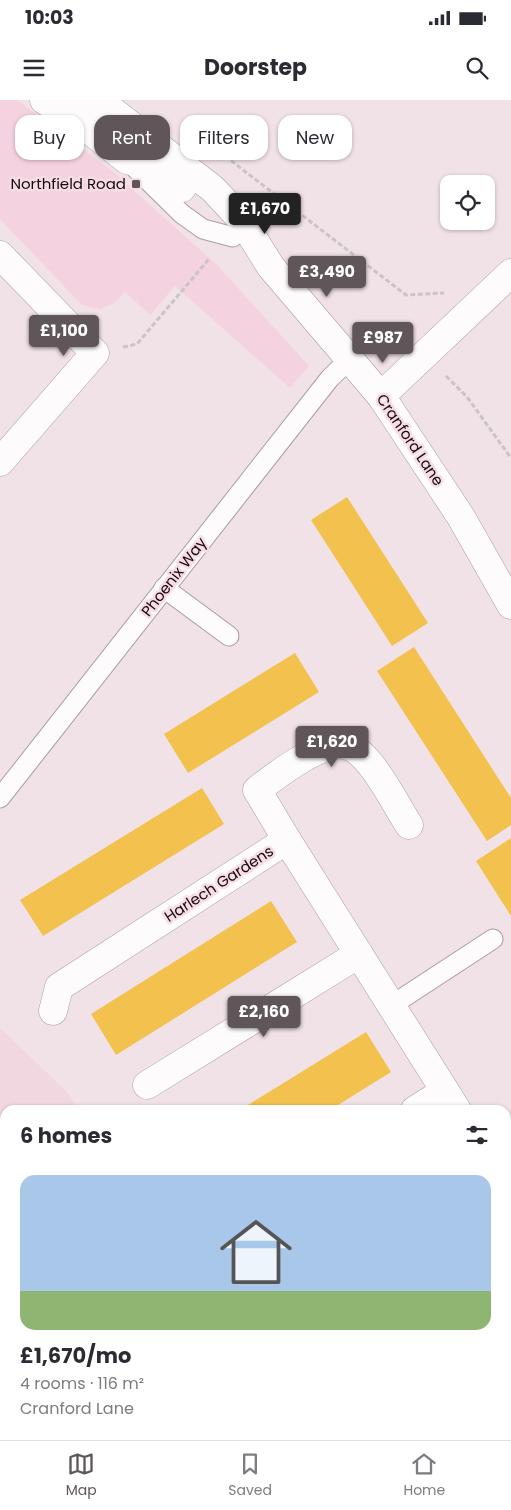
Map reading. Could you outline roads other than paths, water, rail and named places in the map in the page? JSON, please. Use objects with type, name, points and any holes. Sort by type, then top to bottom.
[{"type":"street","name":"Cranford Lane","points":[[44,100],[93,133],[127,160],[156,167],[199,202],[233,237],[271,266]]},
{"type":"street","name":"Cranford Lane","points":[[83,100],[106,104],[213,189],[241,219],[271,266],[382,396],[461,517],[511,605]]},
{"type":"street","points":[[0,255],[95,353],[0,462]]},
{"type":"street","points":[[382,396],[511,274]]},
{"type":"street","points":[[287,840],[257,790],[283,770],[320,749],[344,745],[360,752],[372,767],[408,825]]},
{"type":"street","name":"Harlech Gardens","points":[[53,1011],[59,987],[287,840],[451,1101],[435,1105]]},
{"type":"street","points":[[147,1086],[360,954]]},
{"type":"lane","name":"Phoenix Way","points":[[0,798],[330,378],[351,358]]},
{"type":"lane","points":[[164,588],[229,636]]},
{"type":"lane","points":[[392,1005],[493,939]]},
{"type":"place","name":"Northfield Road","points":[[136,184]]}]
